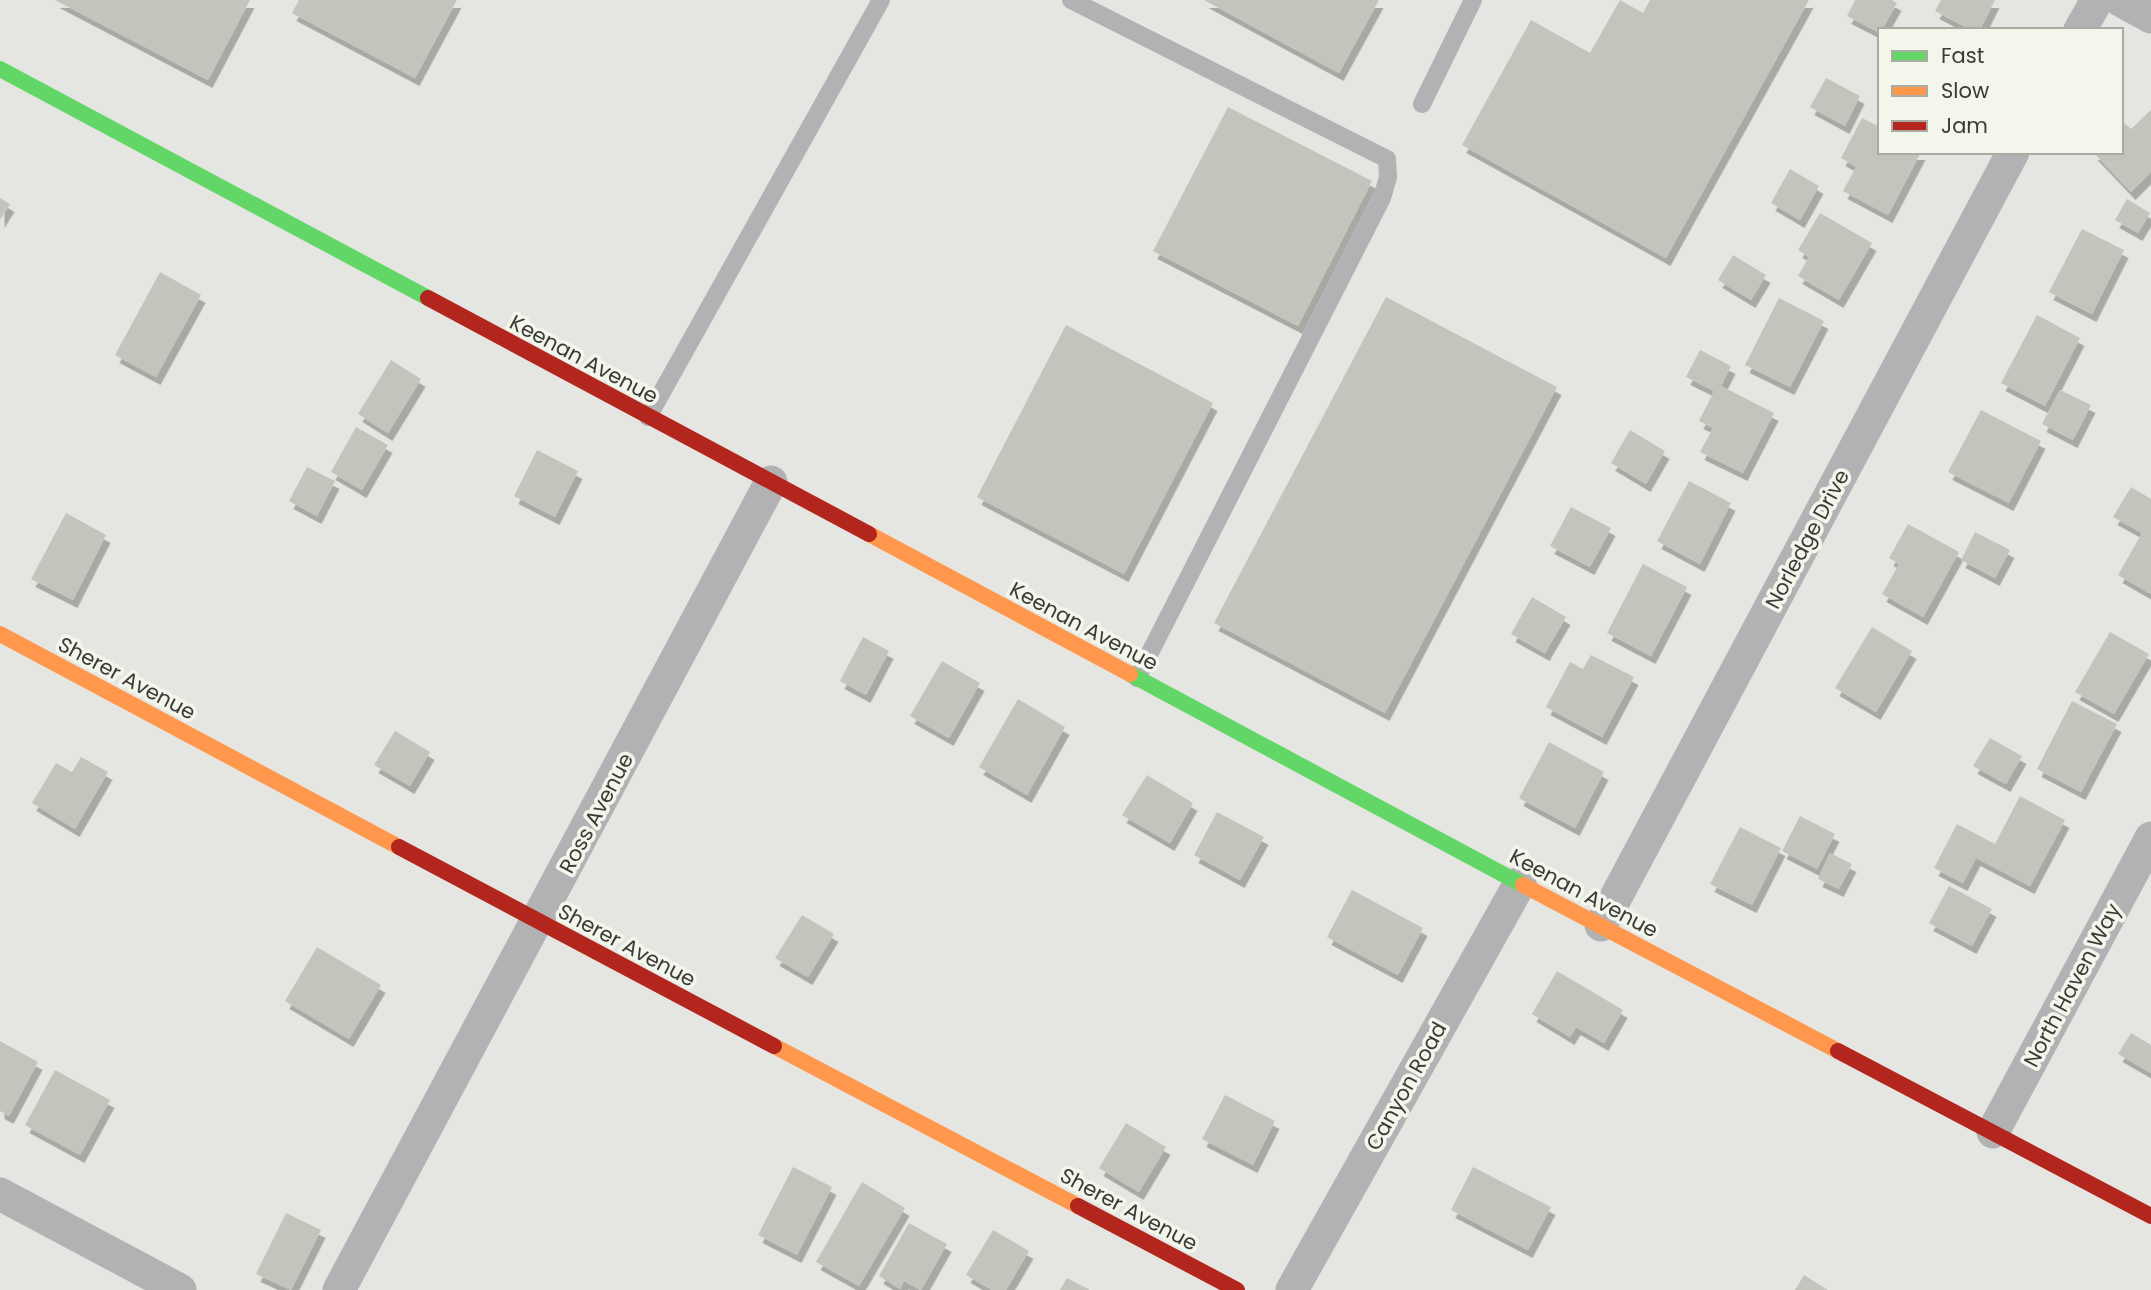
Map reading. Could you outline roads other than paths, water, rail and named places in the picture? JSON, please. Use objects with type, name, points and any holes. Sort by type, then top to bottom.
[{"type":"street","points":[[2081,28],[2096,0]]},
{"type":"street","points":[[2120,0],[2151,17]]},
{"type":"street","name":"Keenan Avenue","points":[[0,69],[1520,883],[2151,1216]]},
{"type":"street","name":"Norledge Drive","points":[[1601,925],[2012,154]]},
{"type":"street","name":"Ross Avenue","points":[[339,1290],[771,482]]},
{"type":"street","name":"Sherer Avenue","points":[[0,634],[1237,1290]]},
{"type":"street","name":"North Haven Way","points":[[1993,1132],[2151,838]]},
{"type":"street","name":"Canyon Road","points":[[1292,1290],[1520,883]]},
{"type":"street","points":[[0,1194],[180,1290]]},
{"type":"lane","points":[[648,417],[881,0]]},
{"type":"lane","points":[[1071,0],[1387,159],[1388,177],[1382,198],[1137,678]]},
{"type":"lane","points":[[1422,104],[1473,0]]}]
